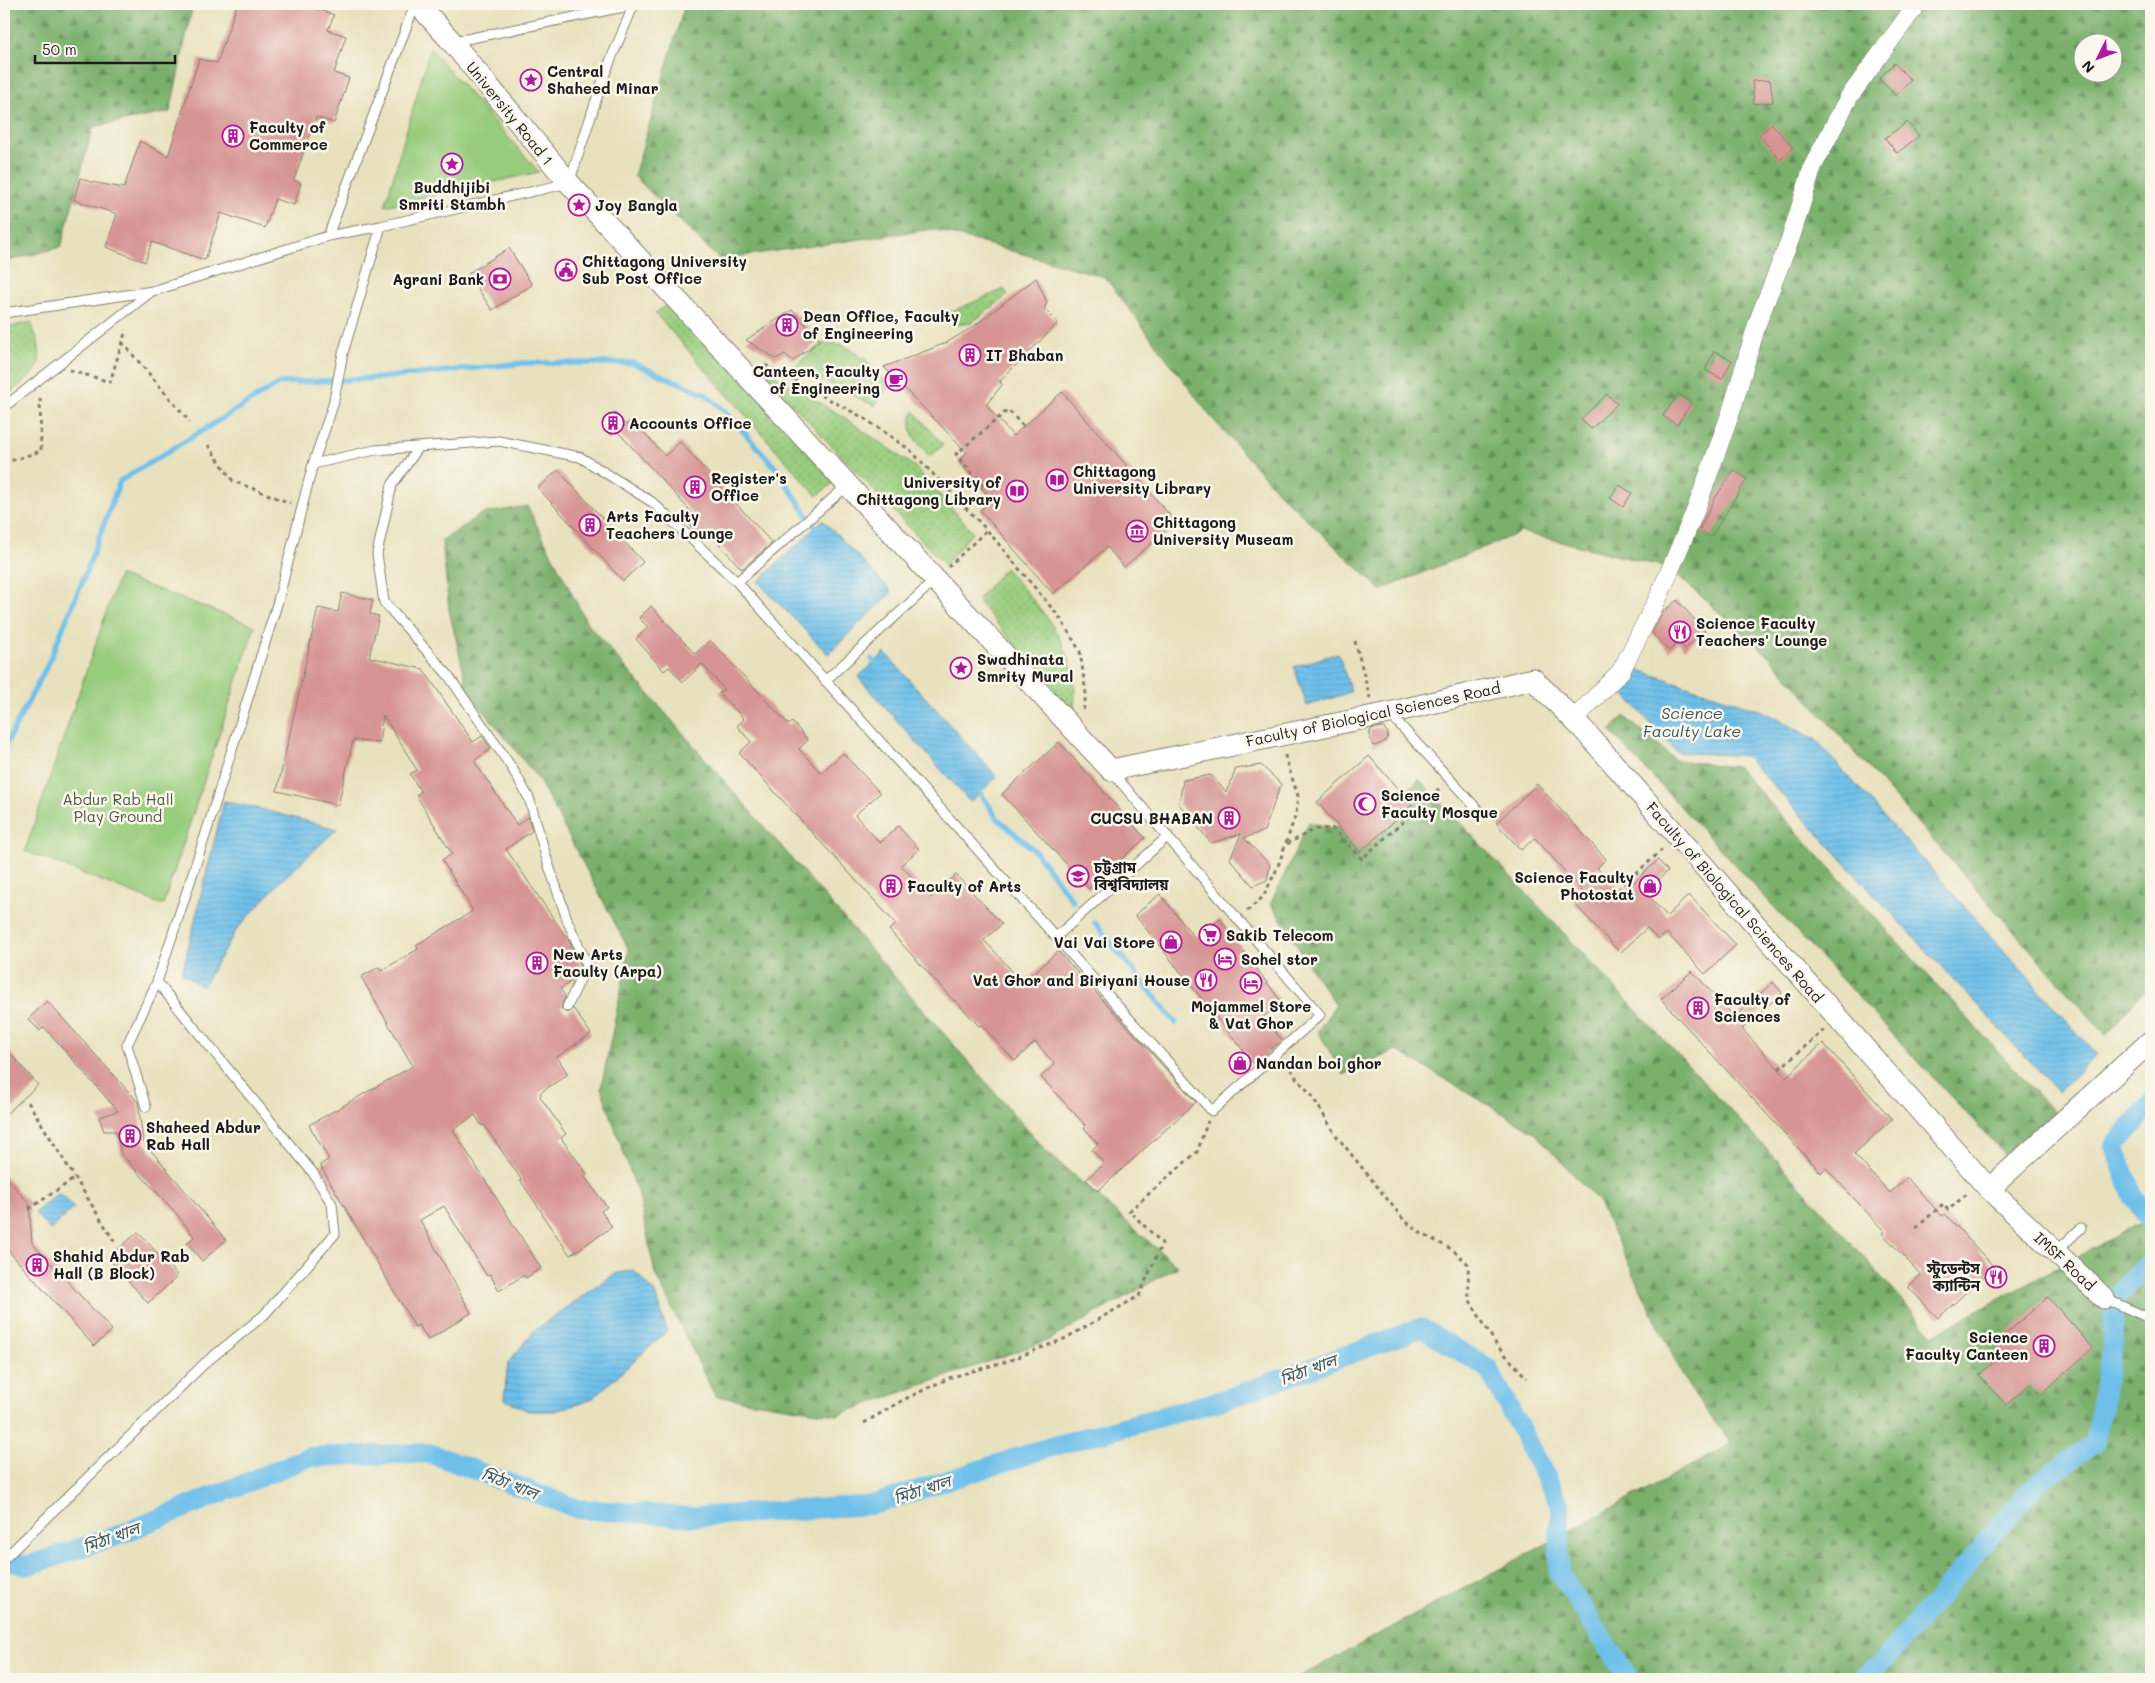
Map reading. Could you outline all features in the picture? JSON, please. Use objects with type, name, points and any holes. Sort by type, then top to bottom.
[{"type":"street","name":"University Road 1","points":[[416,4],[452,42],[568,183]]},
{"type":"street","points":[[1573,720],[1621,671],[1659,596],[1696,509],[1731,412],[1758,321],[1791,237],[1813,166],[1849,97],[1917,4]]},
{"type":"street","points":[[568,183],[1111,770]]},
{"type":"street","name":"Faculty of Biological Sciences Road","points":[[1111,770],[1382,714],[1533,679],[1573,720],[1677,836],[1985,1185]]},
{"type":"street","points":[[1985,1185],[2151,1041]]},
{"type":"street","name":"IMSF Road","points":[[1985,1185],[2104,1298]]},
{"type":"lane","points":[[328,236],[416,4]]},
{"type":"lane","points":[[452,42],[634,4]]},
{"type":"lane","points":[[4,313],[153,291],[328,236],[381,226],[568,183],[604,76],[634,4]]},
{"type":"lane","points":[[146,1107],[127,1045],[157,982],[207,830],[275,611],[313,464],[332,405],[343,352],[381,226]]},
{"type":"lane","points":[[4,408],[153,291]]},
{"type":"lane","points":[[313,464],[375,450],[499,441],[580,457],[652,502],[737,582],[1212,1111],[1320,1015],[1111,770]]},
{"type":"lane","points":[[419,447],[392,485],[377,554],[384,602],[448,675],[512,768],[529,798],[568,922],[587,965],[567,1006]]},
{"type":"lane","points":[[737,582],[848,486]]},
{"type":"lane","points":[[825,681],[935,580]]},
{"type":"lane","points":[[1382,714],[1450,779],[1479,811]]},
{"type":"lane","points":[[1056,937],[1168,836]]},
{"type":"lane","points":[[4,1559],[206,1364],[264,1315],[335,1234],[332,1204],[313,1173],[157,982]]},
{"type":"lane","points":[[2056,1252],[2081,1228]]},
{"type":"lane","name":"IMSF Road","points":[[2104,1298],[2151,1319]]},
{"type":"path","points":[[56,366],[110,382],[132,308]]},
{"type":"path","points":[[122,342],[190,422]]},
{"type":"path","points":[[761,363],[842,405],[910,450],[986,530],[1060,618],[1080,651],[1086,694],[1080,737]]},
{"type":"path","points":[[4,463],[41,451],[40,379]]},
{"type":"path","points":[[983,486],[956,454],[1008,410],[1024,427]]},
{"type":"path","points":[[208,446],[233,481],[302,507]]},
{"type":"path","points":[[935,580],[986,530]]},
{"type":"path","points":[[1355,641],[1382,714]]},
{"type":"path","points":[[1238,920],[1263,896],[1286,844],[1296,814],[1298,796],[1278,736]]},
{"type":"path","points":[[1286,844],[1313,830],[1332,828],[1362,859],[1450,779]]},
{"type":"path","points":[[1618,890],[1677,836]]},
{"type":"path","points":[[1779,1069],[1837,1018]]},
{"type":"path","points":[[1280,1051],[1297,1079],[1311,1094],[1335,1134],[1404,1220],[1422,1234],[1453,1250],[1468,1264],[1469,1299],[1497,1346],[1527,1378]]},
{"type":"path","points":[[28,1102],[116,1244]]},
{"type":"path","points":[[864,1423],[903,1400],[948,1378],[1008,1361],[1064,1339],[1139,1296],[1162,1243],[1129,1211],[1197,1152],[1212,1111]]},
{"type":"path","points":[[29,1210],[75,1178]]},
{"type":"path","points":[[1916,1228],[1944,1204],[1948,1210],[1985,1185]]},
{"type":"green space","points":[[4,4],[193,4],[170,112],[93,127],[61,247],[4,262]]},
{"type":"green space","points":[[685,4],[2151,4],[2151,982],[2106,1035],[1771,658],[1669,568],[1521,532],[1381,590],[1281,495],[1211,417],[1105,277],[933,229],[719,259],[634,176]]},
{"type":"green space","points":[[430,49],[539,172],[385,206]]},
{"type":"green space","points":[[1004,289],[1008,295],[971,323],[957,325],[953,320],[940,320],[939,317]]},
{"type":"green space","points":[[672,301],[834,482],[817,496],[655,313]]},
{"type":"green space","points":[[31,322],[40,359],[33,374],[4,397],[4,328]]},
{"type":"green space","points":[[823,343],[841,344],[865,359],[889,386],[875,406],[794,366]]},
{"type":"green space","points":[[751,361],[845,418],[915,467],[973,532],[945,565]]},
{"type":"green space","points":[[914,411],[943,445],[930,457],[917,441],[912,431],[911,425]]},
{"type":"green space","points":[[527,506],[587,623],[1046,1151],[1178,1267],[1049,1340],[837,1415],[715,1396],[655,1274],[640,1200],[601,1088],[629,950],[539,780],[468,691],[449,610],[442,541],[481,514]]},
{"type":"green space","points":[[1005,568],[1048,619],[1064,647],[1074,679],[1074,715],[977,600]]},
{"type":"green space","name":"Abdur Rab Hall Play Ground","points":[[119,575],[255,626],[163,905],[25,851]]},
{"type":"green space","points":[[1624,716],[1675,760],[1737,767],[2060,1119],[2010,1160],[1610,731]]},
{"type":"green space","points":[[1419,779],[1775,1158],[1933,1335],[2151,1217],[2151,1679],[1296,1679],[1731,1444],[1688,1386],[1598,1201],[1534,1132],[1396,1050],[1343,1075],[1318,1031],[1336,1004],[1315,975],[1271,903],[1309,822],[1332,828],[1376,820]]},
{"type":"water","points":[[823,520],[892,592],[828,654],[758,582]]},
{"type":"water","points":[[885,653],[997,777],[970,802],[858,677]]},
{"type":"water","points":[[1338,653],[1351,692],[1307,706],[1294,667]]},
{"type":"water","name":"Science Faculty Lake","points":[[1633,668],[1765,712],[1815,739],[2097,1055],[2058,1092],[1746,756],[1677,752],[1625,695]]},
{"type":"water","points":[[224,801],[337,829],[280,882],[237,929],[202,987],[182,973]]},
{"type":"water","points":[[59,1192],[74,1208],[50,1230],[35,1213]]},
{"type":"water","points":[[634,1270],[655,1293],[667,1331],[591,1400],[555,1411],[528,1411],[504,1399],[508,1363],[535,1330],[614,1274]]},
{"type":"building","name":"Faculty of Commerce","points":[[237,4],[319,4],[317,9],[334,15],[328,30],[346,36],[334,73],[349,78],[334,123],[316,117],[294,180],[301,183],[294,205],[275,199],[265,228],[221,213],[205,260],[152,242],[145,262],[106,247],[117,214],[74,200],[80,178],[124,188],[140,141],[168,156],[199,59],[217,63]]},
{"type":"building","points":[[1894,63],[1911,80],[1896,96],[1879,79]]},
{"type":"building","points":[[1770,80],[1773,102],[1754,104],[1752,81]]},
{"type":"building","points":[[1907,122],[1919,136],[1897,153],[1885,138]]},
{"type":"building","points":[[1772,124],[1793,148],[1780,160],[1759,135]]},
{"type":"building","name":"Agrani Bank","points":[[509,248],[532,285],[492,310],[468,274]]},
{"type":"building","name":"Chittagong University Library","points":[[1036,278],[1047,302],[1044,309],[1058,323],[1000,381],[1002,385],[986,405],[1013,436],[1062,392],[1176,522],[1124,567],[1107,547],[1053,594],[980,510],[992,500],[958,461],[967,453],[884,367],[946,343],[973,327]]},
{"type":"building","name":"Dean Office, Faculty of Engineering","points":[[792,310],[820,340],[793,361],[785,354],[776,359],[746,340]]},
{"type":"building","points":[[1714,351],[1732,360],[1722,379],[1705,370]]},
{"type":"building","points":[[1607,394],[1617,404],[1591,429],[1581,419]]},
{"type":"building","points":[[1678,394],[1691,403],[1677,425],[1663,416]]},
{"type":"building","name":"Accounts Office","points":[[615,412],[624,423],[611,435],[602,424]]},
{"type":"building","name":"Register's Office","points":[[632,419],[665,456],[680,442],[772,543],[742,569],[709,533],[702,539],[690,526],[698,519],[618,432]]},
{"type":"building","name":"Arts Faculty Teachers Lounge","points":[[558,470],[643,562],[623,581],[538,488]]},
{"type":"building","points":[[1734,470],[1747,479],[1711,537],[1699,530],[1715,498]]},
{"type":"building","points":[[1619,485],[1632,493],[1623,507],[1610,498]]},
{"type":"building","name":"New Arts Faculty (Arpa)","points":[[342,593],[373,600],[370,614],[379,616],[369,657],[423,669],[473,742],[482,736],[491,749],[474,761],[517,825],[528,817],[532,831],[506,849],[571,944],[580,965],[573,980],[560,989],[565,996],[561,1008],[567,1013],[573,1008],[591,1034],[557,1057],[568,1074],[540,1093],[540,1097],[566,1134],[561,1138],[587,1174],[584,1176],[607,1207],[601,1211],[612,1227],[570,1255],[542,1215],[521,1179],[475,1115],[453,1130],[541,1268],[526,1278],[524,1275],[499,1291],[490,1274],[487,1276],[444,1206],[420,1220],[471,1313],[428,1340],[419,1325],[415,1327],[320,1165],[329,1159],[309,1125],[413,1066],[361,977],[379,967],[381,971],[418,949],[416,945],[473,911],[442,860],[452,854],[416,795],[421,792],[410,774],[417,770],[383,715],[379,743],[353,740],[338,805],[277,791],[318,608],[338,612]]},
{"type":"building","points":[[1677,600],[1705,631],[1685,649],[1678,642],[1669,651],[1652,633],[1663,612]]},
{"type":"building","name":"Faculty of Arts","points":[[651,606],[695,654],[710,640],[789,725],[792,722],[808,740],[799,749],[821,773],[843,753],[880,793],[855,815],[880,843],[898,826],[919,849],[901,865],[931,898],[956,875],[1002,924],[984,940],[1023,983],[1058,951],[1196,1102],[1098,1191],[1086,1180],[1104,1163],[1092,1150],[1098,1144],[1084,1128],[1086,1126],[1041,1077],[1055,1064],[1035,1042],[1015,1061],[981,1025],[979,1026],[954,1001],[889,930],[896,924],[739,753],[751,742],[737,726],[744,719],[719,693],[724,689],[702,664],[683,682],[669,667],[664,671],[636,639],[648,627],[639,618]]},
{"type":"building","points":[[1383,727],[1388,733],[1387,739],[1374,746],[1370,738],[1371,729]]},
{"type":"building","points":[[1059,742],[1145,838],[1089,889],[1002,794]]},
{"type":"building","name":"Science Faculty Mosque","points":[[1369,756],[1412,805],[1360,852],[1317,802]]},
{"type":"building","name":"CUCSU BHABAN","points":[[1261,765],[1281,784],[1264,831],[1244,838],[1270,865],[1267,880],[1253,886],[1230,859],[1241,834],[1211,843],[1179,804],[1183,780],[1211,775],[1226,792],[1236,769]]},
{"type":"building","points":[[1537,784],[1606,859],[1597,868],[1621,894],[1658,860],[1668,871],[1645,892],[1667,916],[1689,895],[1736,945],[1705,974],[1667,933],[1658,940],[1647,928],[1620,953],[1574,903],[1584,893],[1535,838],[1521,850],[1496,823]]},
{"type":"building","points":[[1160,894],[1195,938],[1220,919],[1282,1003],[1263,1017],[1282,1040],[1254,1064],[1135,915]]},
{"type":"building","name":"Faculty of Sciences","points":[[1692,971],[1735,1017],[1773,982],[1782,993],[1742,1029],[1786,1077],[1823,1043],[1892,1119],[1854,1154],[1890,1193],[1907,1178],[1942,1216],[1945,1214],[1994,1267],[1938,1318],[1908,1287],[1921,1275],[1882,1233],[1884,1231],[1826,1168],[1821,1173],[1661,999]]},
{"type":"building","name":"Shaheed Abdur Rab Hall","points":[[47,1001],[138,1102],[143,1141],[226,1240],[202,1261],[187,1243],[194,1237],[176,1213],[121,1154],[116,1131],[104,1131],[99,1117],[118,1111],[44,1027],[40,1031],[28,1019]]},
{"type":"building","points":[[4,1046],[38,1085],[4,1116]]},
{"type":"building","name":"Shahid Abdur Rab Hall (B Block)","points":[[4,1175],[29,1203],[32,1243],[112,1330],[94,1346],[5,1247]]},
{"type":"building","points":[[138,1232],[178,1276],[148,1303],[108,1258]]},
{"type":"building","name":"Science Faculty Canteen","points":[[2048,1297],[2093,1348],[2040,1395],[2030,1384],[2006,1405],[1979,1375],[2003,1354],[1994,1344]]},
{"type":"waterway","points":[[4,748],[48,664],[83,580],[120,481],[280,383],[380,378],[524,363],[633,363],[705,394],[726,412],[775,467],[818,531]]},
{"type":"waterway","points":[[872,659],[880,668]]},
{"type":"waterway","points":[[977,788],[997,818],[1034,850],[1073,901]]},
{"type":"waterway","points":[[1095,923],[1176,1023]]},
{"type":"waterway","points":[[2151,1104],[2114,1146],[2133,1196],[2151,1223]]},
{"type":"waterway","points":[[1862,1679],[1886,1658],[2037,1483],[2095,1443],[2113,1341],[2114,1298],[2151,1261]]},
{"type":"waterway","name":"মিঠা খাল","points":[[4,1560],[27,1566],[116,1536],[309,1457],[429,1453],[578,1509],[693,1517],[872,1505],[1047,1448],[1226,1399],[1421,1328],[1488,1368],[1560,1504],[1559,1573],[1629,1679]]},
{"type":"place","name":"Central Shaheed Minar","points":[[531,80]]},
{"type":"place","name":"Faculty of Commerce","points":[[233,136]]},
{"type":"place","name":"Buddhijibi Smriti Stambh","points":[[452,164]]},
{"type":"place","name":"Joy Bangla","points":[[579,205]]},
{"type":"place","name":"Chittagong University Sub Post Office","points":[[566,270]]},
{"type":"place","name":"Agrani Bank","points":[[500,279]]},
{"type":"place","name":"Dean Office, Faculty of Engineering","points":[[787,325]]},
{"type":"place","name":"IT Bhaban","points":[[970,355]]},
{"type":"place","name":"Canteen, Faculty of Engineering","points":[[896,380]]},
{"type":"place","name":"Accounts Office","points":[[613,423]]},
{"type":"place","name":"Chittagong University Library","points":[[1057,480]]},
{"type":"place","name":"Register's Office","points":[[695,487]]},
{"type":"place","name":"University of Chittagong Library","points":[[1017,491]]},
{"type":"place","name":"Arts Faculty Teachers Lounge","points":[[590,525]]},
{"type":"place","name":"Chittagong University Museam","points":[[1137,531]]},
{"type":"place","name":"Science Faculty Teachers' Lounge","points":[[1680,632]]},
{"type":"place","name":"Swadhinata Smrity Mural","points":[[961,668]]},
{"type":"place","name":"Science Faculty Mosque","points":[[1365,804]]},
{"type":"place","name":"CUCSU BHABAN","points":[[1229,818]]},
{"type":"place","name":"চট্টগ্রাম বিশ্ববিদ্যালয়","points":[[1078,876]]},
{"type":"place","name":"Faculty of Arts","points":[[891,886]]},
{"type":"place","name":"Science Faculty Photostat","points":[[1650,886]]},
{"type":"place","name":"Sakib Telecom","points":[[1210,935]]},
{"type":"place","name":"Vai Vai Store","points":[[1171,942]]},
{"type":"place","name":"Sohel stor","points":[[1225,959]]},
{"type":"place","name":"New Arts Faculty (Arpa)","points":[[537,963]]},
{"type":"place","name":"Vat Ghor and Biriyani House","points":[[1206,980]]},
{"type":"place","name":"Mojammel Store & Vat Ghor","points":[[1251,983]]},
{"type":"place","name":"Faculty of Sciences","points":[[1698,1008]]},
{"type":"place","name":"Nandan boi ghor","points":[[1240,1063]]},
{"type":"place","name":"Shaheed Abdur Rab Hall","points":[[130,1136]]},
{"type":"place","name":"Shahid Abdur Rab Hall (B Block)","points":[[37,1265]]},
{"type":"place","name":"স্টুডেন্টস ক্যান্টিন","points":[[1996,1277]]},
{"type":"place","name":"Science Faculty Canteen","points":[[2044,1346]]}]
